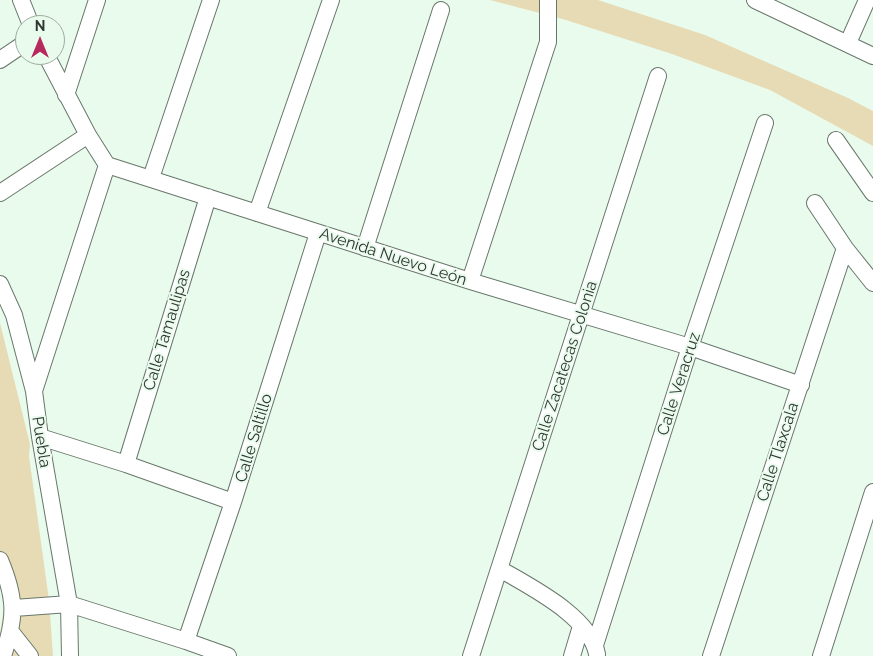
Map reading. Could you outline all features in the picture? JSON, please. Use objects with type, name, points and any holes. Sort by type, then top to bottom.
[{"type":"street","points":[[21,0],[28,15]]},
{"type":"street","points":[[66,95],[97,0]]},
{"type":"street","points":[[151,178],[211,0]]},
{"type":"street","points":[[257,213],[331,0]]},
{"type":"street","points":[[470,281],[548,42],[548,0]]},
{"type":"street","points":[[848,43],[867,0]]},
{"type":"street","points":[[764,2],[873,56]]},
{"type":"street","points":[[365,248],[441,10]]},
{"type":"street","points":[[0,60],[15,50]]},
{"type":"street","points":[[34,391],[107,166],[88,135],[51,65]]},
{"type":"street","name":"Calle Zacatecas Colonia","points":[[471,656],[658,76]]},
{"type":"street","name":"Calle Veracruz","points":[[596,651],[690,347],[765,123]]},
{"type":"street","points":[[0,193],[88,135]]},
{"type":"street","points":[[836,140],[873,193]]},
{"type":"street","name":"Avenida Nuevo León","points":[[107,166],[151,178],[470,281],[690,347],[801,384]]},
{"type":"street","name":"Calle Tamaulipas","points":[[126,464],[208,197]]},
{"type":"street","points":[[815,203],[845,248],[873,283]]},
{"type":"street","name":"Calle Saltillo","points":[[186,641],[233,502],[318,233]]},
{"type":"street","name":"Calle Tlaxcala","points":[[711,656],[845,248]]},
{"type":"street","name":"Puebla","points":[[0,284],[14,315],[34,391],[40,437],[69,604],[70,656]]},
{"type":"street","points":[[40,437],[126,464],[233,502]]},
{"type":"street","points":[[821,656],[873,492]]},
{"type":"street","points":[[0,560],[6,575],[14,608],[3,656]]},
{"type":"street","points":[[500,569],[557,602],[581,626],[596,651]]},
{"type":"street","points":[[14,608],[69,604],[228,656]]},
{"type":"street","points":[[572,656],[581,626]]},
{"type":"street","points":[[6,638],[30,656]]},
{"type":"shaded area","points":[[490,0],[598,0],[705,35],[848,98],[873,111],[873,146],[770,90],[672,54],[566,20]]},
{"type":"shaded area","points":[[0,323],[30,444],[29,456],[49,600],[53,656],[0,656],[0,634],[4,607],[0,569]]}]
